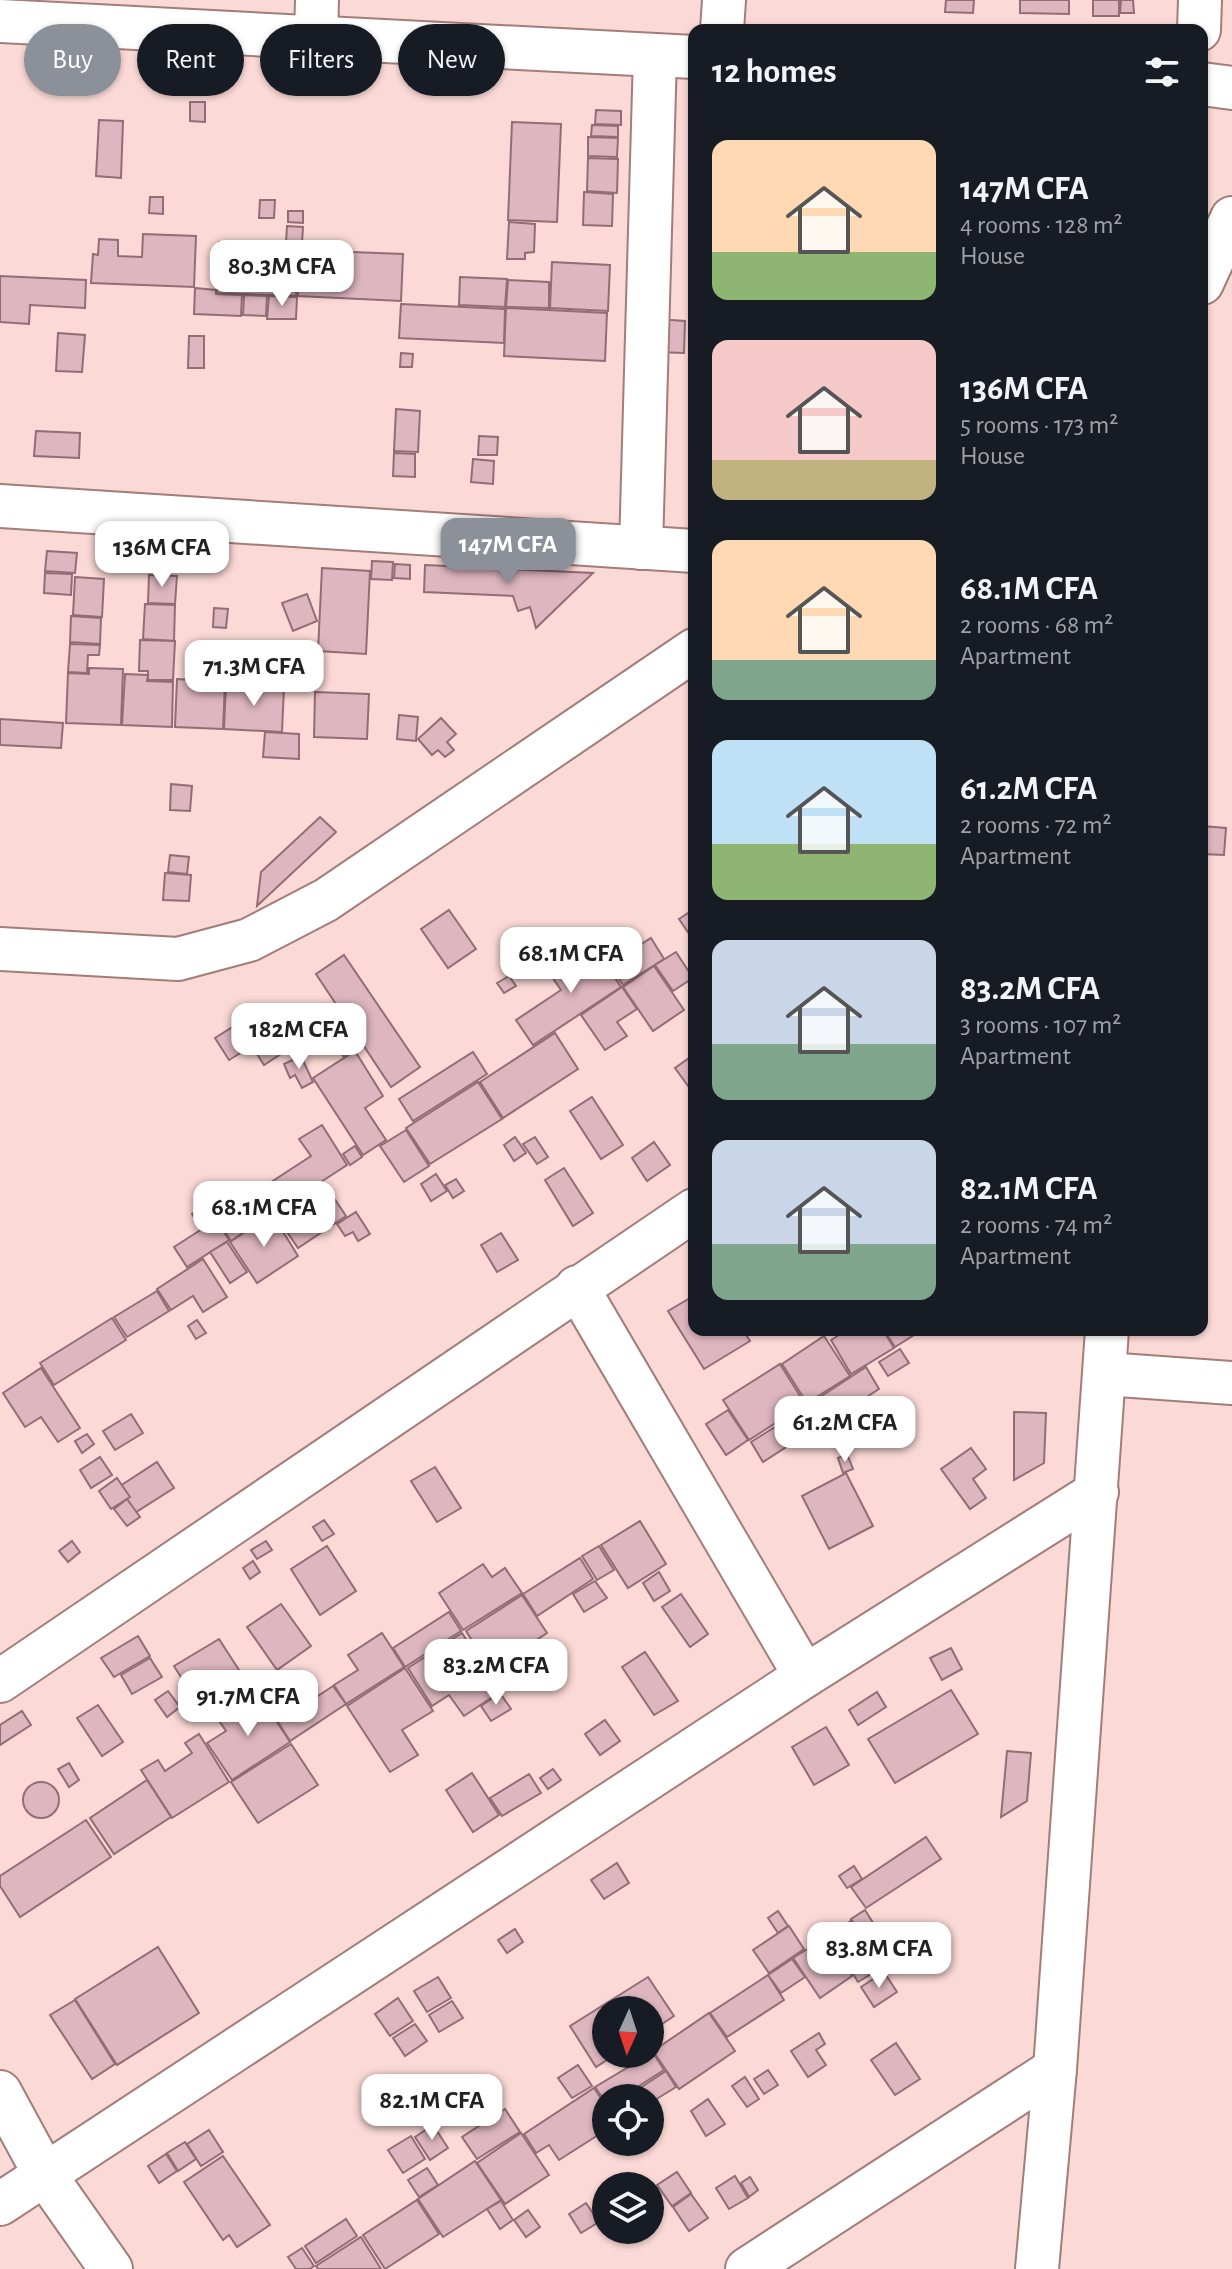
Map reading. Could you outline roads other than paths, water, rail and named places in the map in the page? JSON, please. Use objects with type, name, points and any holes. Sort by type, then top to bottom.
[{"type":"street","points":[[722,24],[724,0]]},
{"type":"street","points":[[1199,24],[1200,0]]},
{"type":"street","points":[[0,21],[316,19],[674,56],[641,548]]},
{"type":"street","points":[[1208,85],[1232,88]]},
{"type":"street","points":[[1208,270],[1232,218]]},
{"type":"street","points":[[0,506],[688,551]]},
{"type":"street","points":[[0,949],[178,959],[249,940],[326,900],[688,654]]},
{"type":"street","points":[[0,1681],[688,1214]]},
{"type":"street","points":[[577,1287],[805,1676]]},
{"type":"street","points":[[1037,2269],[1055,2069],[1107,1336]]},
{"type":"street","points":[[1105,1374],[1232,1383]]},
{"type":"street","points":[[0,2204],[805,1676],[1097,1492]]},
{"type":"street","points":[[747,2269],[1055,2069]]},
{"type":"street","points":[[0,2092],[45,2175],[111,2269]]}]
